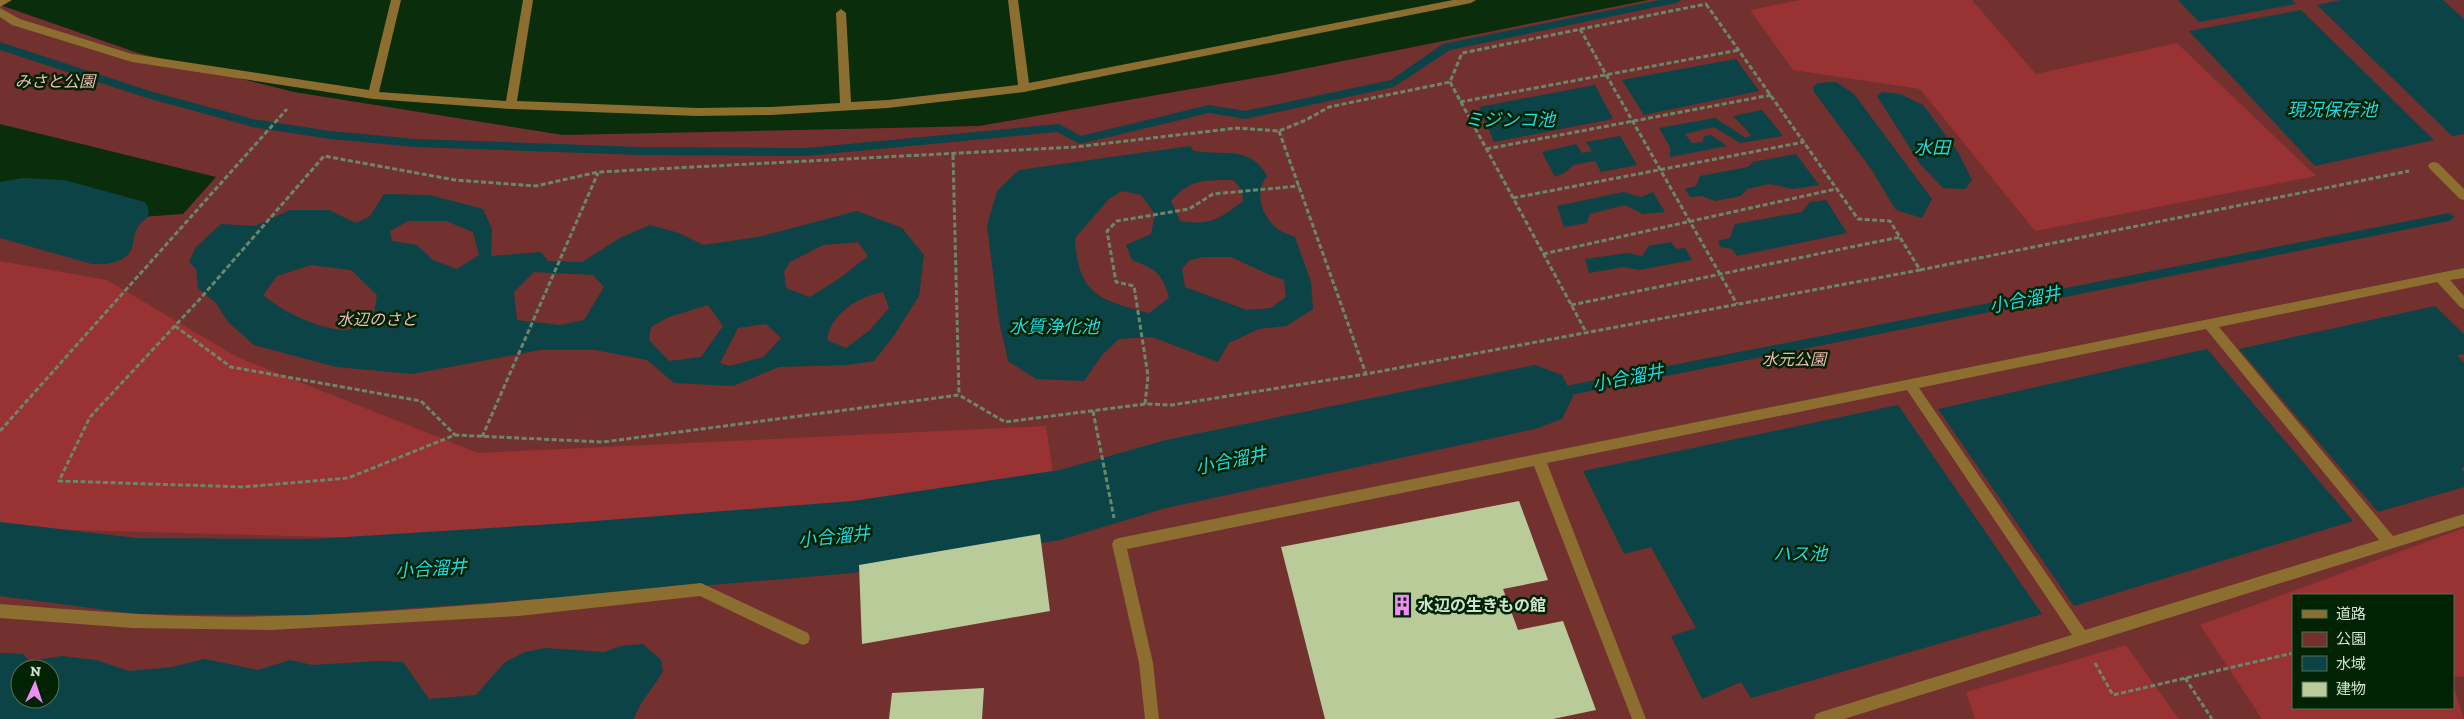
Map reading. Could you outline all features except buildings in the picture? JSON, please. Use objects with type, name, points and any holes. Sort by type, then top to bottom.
[{"type":"street","points":[[0,4],[7,0]]},
{"type":"street","points":[[373,95],[396,0]]},
{"type":"street","points":[[512,105],[528,0]]},
{"type":"street","points":[[1013,0],[1024,88]]},
{"type":"street","points":[[0,12],[16,22],[132,58],[373,95],[512,105],[698,112],[846,106],[1024,88],[1471,0]]},
{"type":"street","points":[[841,13],[846,106]]},
{"type":"street","points":[[2434,166],[2464,196]]},
{"type":"street","points":[[1152,719],[1146,663],[1119,544],[1538,458],[2464,273]]},
{"type":"street","points":[[2440,277],[2464,304]]},
{"type":"street","points":[[2209,324],[2390,543]]},
{"type":"street","points":[[1910,384],[2082,638]]},
{"type":"street","points":[[1538,458],[1639,719]]},
{"type":"street","points":[[1821,719],[2464,520]]},
{"type":"street","points":[[0,610],[132,621],[271,623],[519,609],[701,589],[803,638]]},
{"type":"path","points":[[1586,332],[1450,82],[1462,53],[1706,4],[1858,219],[1890,221],[1920,270]]},
{"type":"path","points":[[1580,29],[1737,304]]},
{"type":"path","points":[[1460,102],[1739,50]]},
{"type":"path","points":[[1450,82],[1329,107],[1306,120],[1279,131],[1237,128],[1075,147],[953,155],[598,172],[536,186],[455,180],[324,156],[175,326],[90,417],[59,481],[243,487],[348,478],[455,435],[603,442],[959,395],[1005,422],[1145,404],[1172,405],[1366,374],[1920,270],[2434,166]]},
{"type":"path","points":[[0,431],[308,85]]},
{"type":"path","points":[[1486,149],[1771,95]]},
{"type":"path","points":[[1279,131],[1366,374]]},
{"type":"path","points":[[1512,198],[1804,142]]},
{"type":"path","points":[[953,155],[959,395]]},
{"type":"path","points":[[482,437],[598,172]]},
{"type":"path","points":[[1145,404],[1148,376],[1134,286],[1116,282],[1107,231],[1117,221],[1189,209],[1213,194],[1299,186]]},
{"type":"path","points":[[1543,254],[1836,189]]},
{"type":"path","points":[[1571,305],[1900,237]]},
{"type":"path","points":[[175,326],[231,367],[421,401],[455,435]]},
{"type":"path","points":[[1093,411],[1112,509]]},
{"type":"path","points":[[2082,638],[2113,695],[2292,653]]},
{"type":"path","points":[[2185,678],[2212,719]]},
{"type":"green space","name":"水元公園","points":[[1648,0],[2464,0],[2464,719],[0,719],[0,227],[183,214],[216,177],[0,124],[0,5],[138,53],[294,92],[563,135],[979,126],[1278,74]]},
{"type":"shaded area","points":[[1800,0],[1972,0],[2036,74],[2177,43],[2316,176],[2035,231],[1920,89],[1793,70],[1750,10]]},
{"type":"shaded area","points":[[0,261],[107,280],[237,357],[478,453],[1046,426],[1055,485],[469,541],[0,528]]},
{"type":"shaded area","points":[[2464,528],[2464,677],[2454,676],[2454,594],[2292,594],[2292,709],[2454,709],[2454,688],[2464,719],[2262,719],[2200,625]]},
{"type":"shaded area","points":[[2126,645],[2179,719],[1975,719],[1966,692]]},
{"type":"water","points":[[2178,0],[2292,0],[2296,4],[2199,22]]},
{"type":"water","name":"現況保存池","points":[[2341,0],[2443,0],[2464,19],[2464,134],[2452,136],[2317,5]]},
{"type":"water","name":"現況保存池","points":[[2301,10],[2434,140],[2315,166],[2189,31]]},
{"type":"water","points":[[1736,59],[1759,91],[1644,115],[1622,80]]},
{"type":"water","name":"水田","points":[[1836,82],[1854,94],[1932,199],[1922,218],[1896,210],[1871,169],[1814,92],[1813,87],[1818,83]]},
{"type":"water","name":"ミジンコ池","points":[[1595,85],[1613,119],[1494,142],[1479,107]]},
{"type":"water","name":"水田","points":[[1882,92],[1900,94],[1923,105],[1958,152],[1972,180],[1965,189],[1943,188],[1920,164],[1877,96]]},
{"type":"water","points":[[1762,110],[1783,136],[1740,143],[1714,127],[1685,134],[1692,143],[1703,142],[1704,136],[1711,135],[1727,146],[1670,157],[1670,147],[1659,128],[1715,118],[1746,138],[1751,135],[1733,116]]},
{"type":"water","points":[[1620,136],[1637,165],[1601,172],[1595,161],[1573,165],[1566,172],[1555,177],[1542,152],[1576,144],[1582,153],[1592,151],[1586,142]]},
{"type":"water","name":"水質浄化池","points":[[1190,146],[1194,151],[1245,156],[1260,166],[1267,176],[1263,182],[1260,195],[1265,214],[1276,228],[1295,237],[1311,282],[1313,309],[1286,326],[1259,329],[1229,343],[1218,362],[1152,337],[1119,339],[1102,355],[1084,381],[1036,379],[1008,361],[999,320],[987,226],[997,191],[1019,170]],"holes":[[[1233,180],[1242,190],[1243,201],[1214,220],[1199,223],[1180,221],[1171,201],[1184,188],[1199,182]],[[1122,191],[1141,195],[1155,214],[1151,234],[1126,245],[1132,260],[1147,266],[1157,273],[1167,290],[1169,298],[1149,313],[1104,299],[1094,292],[1081,272],[1075,238],[1109,199]],[[1203,257],[1231,257],[1284,280],[1286,297],[1271,308],[1247,310],[1185,287],[1182,269],[1190,260]]]},
{"type":"water","points":[[1796,154],[1819,185],[1793,189],[1770,184],[1747,189],[1741,196],[1715,201],[1702,196],[1690,197],[1685,189],[1696,186],[1700,176],[1748,167],[1753,162]]},
{"type":"water","points":[[22,178],[64,180],[145,202],[149,212],[138,227],[132,248],[124,258],[103,264],[92,264],[0,238],[0,182]]},
{"type":"water","points":[[1623,192],[1641,197],[1653,192],[1665,212],[1643,214],[1625,205],[1590,214],[1587,223],[1564,227],[1557,206]]},
{"type":"water","points":[[384,194],[430,195],[483,209],[492,229],[491,256],[541,252],[548,261],[582,262],[620,238],[650,225],[679,233],[703,245],[758,237],[857,211],[902,228],[924,255],[919,296],[893,337],[874,361],[847,365],[779,367],[733,386],[674,383],[647,360],[595,350],[540,350],[412,374],[336,367],[254,345],[228,322],[216,303],[198,288],[196,269],[189,262],[196,247],[221,224],[255,226],[290,210],[329,210],[356,223],[370,216]],"holes":[[[408,221],[446,221],[473,232],[479,255],[457,269],[433,260],[417,245],[392,241],[390,231]],[[858,242],[868,256],[840,278],[810,297],[786,288],[784,272],[790,262],[823,245]],[[311,265],[351,270],[377,295],[372,323],[345,330],[321,326],[300,318],[263,295],[277,276]],[[534,272],[593,275],[604,287],[584,320],[560,325],[517,320],[514,292]],[[883,292],[889,308],[870,330],[846,348],[827,340],[829,331],[840,314],[865,298]],[[708,305],[723,326],[701,357],[669,361],[649,340],[651,327],[669,317]],[[766,324],[781,338],[763,357],[730,366],[720,363],[738,328]]]},
{"type":"water","points":[[1826,200],[1847,233],[1737,256],[1732,249],[1720,247],[1718,241],[1730,238],[1735,224],[1802,212],[1810,202]]},
{"type":"water","points":[[1671,242],[1676,249],[1685,248],[1692,260],[1639,270],[1624,267],[1589,273],[1585,259],[1628,253],[1642,256],[1649,246]]},
{"type":"water","points":[[2435,306],[2464,334],[2464,354],[2457,355],[2464,363],[2464,467],[2461,468],[2464,472],[2464,487],[2378,512],[2239,349]]},
{"type":"water","points":[[2207,349],[2353,521],[2074,606],[1938,409]]},
{"type":"water","name":"ハス池","points":[[1898,405],[2042,614],[1751,698],[1741,682],[1702,699],[1671,636],[1696,628],[1651,547],[1624,554],[1583,471]]},
{"type":"water","points":[[643,644],[661,660],[663,671],[640,706],[634,719],[0,719],[0,653],[23,654],[27,659],[10,659],[10,709],[60,709],[60,659],[42,659],[62,656],[96,660],[129,671],[172,667],[204,659],[258,670],[290,660],[312,665],[379,661],[403,662],[429,699],[476,695],[505,662],[525,652],[545,648],[604,652],[621,646]]},
{"type":"waterway","points":[[0,46],[151,95],[253,123],[330,135],[416,143],[641,151],[806,152],[1059,128],[1080,140],[1209,109],[1245,115],[1394,83],[1447,47],[1676,0]]},
{"type":"waterway","name":"小合溜井","points":[[1535,397],[2449,217]]},
{"type":"waterway","name":"小合溜井","points":[[0,559],[136,576],[314,577],[569,560],[853,537],[1060,505],[1166,474],[1535,397]]},
{"type":"place","name":"水辺の生きもの館","points":[[1402,605]]},
{"type":"park label","name":"みさと公園","points":[[55,81]]},
{"type":"park label","name":"水辺のさと","points":[[377,319]]}]
